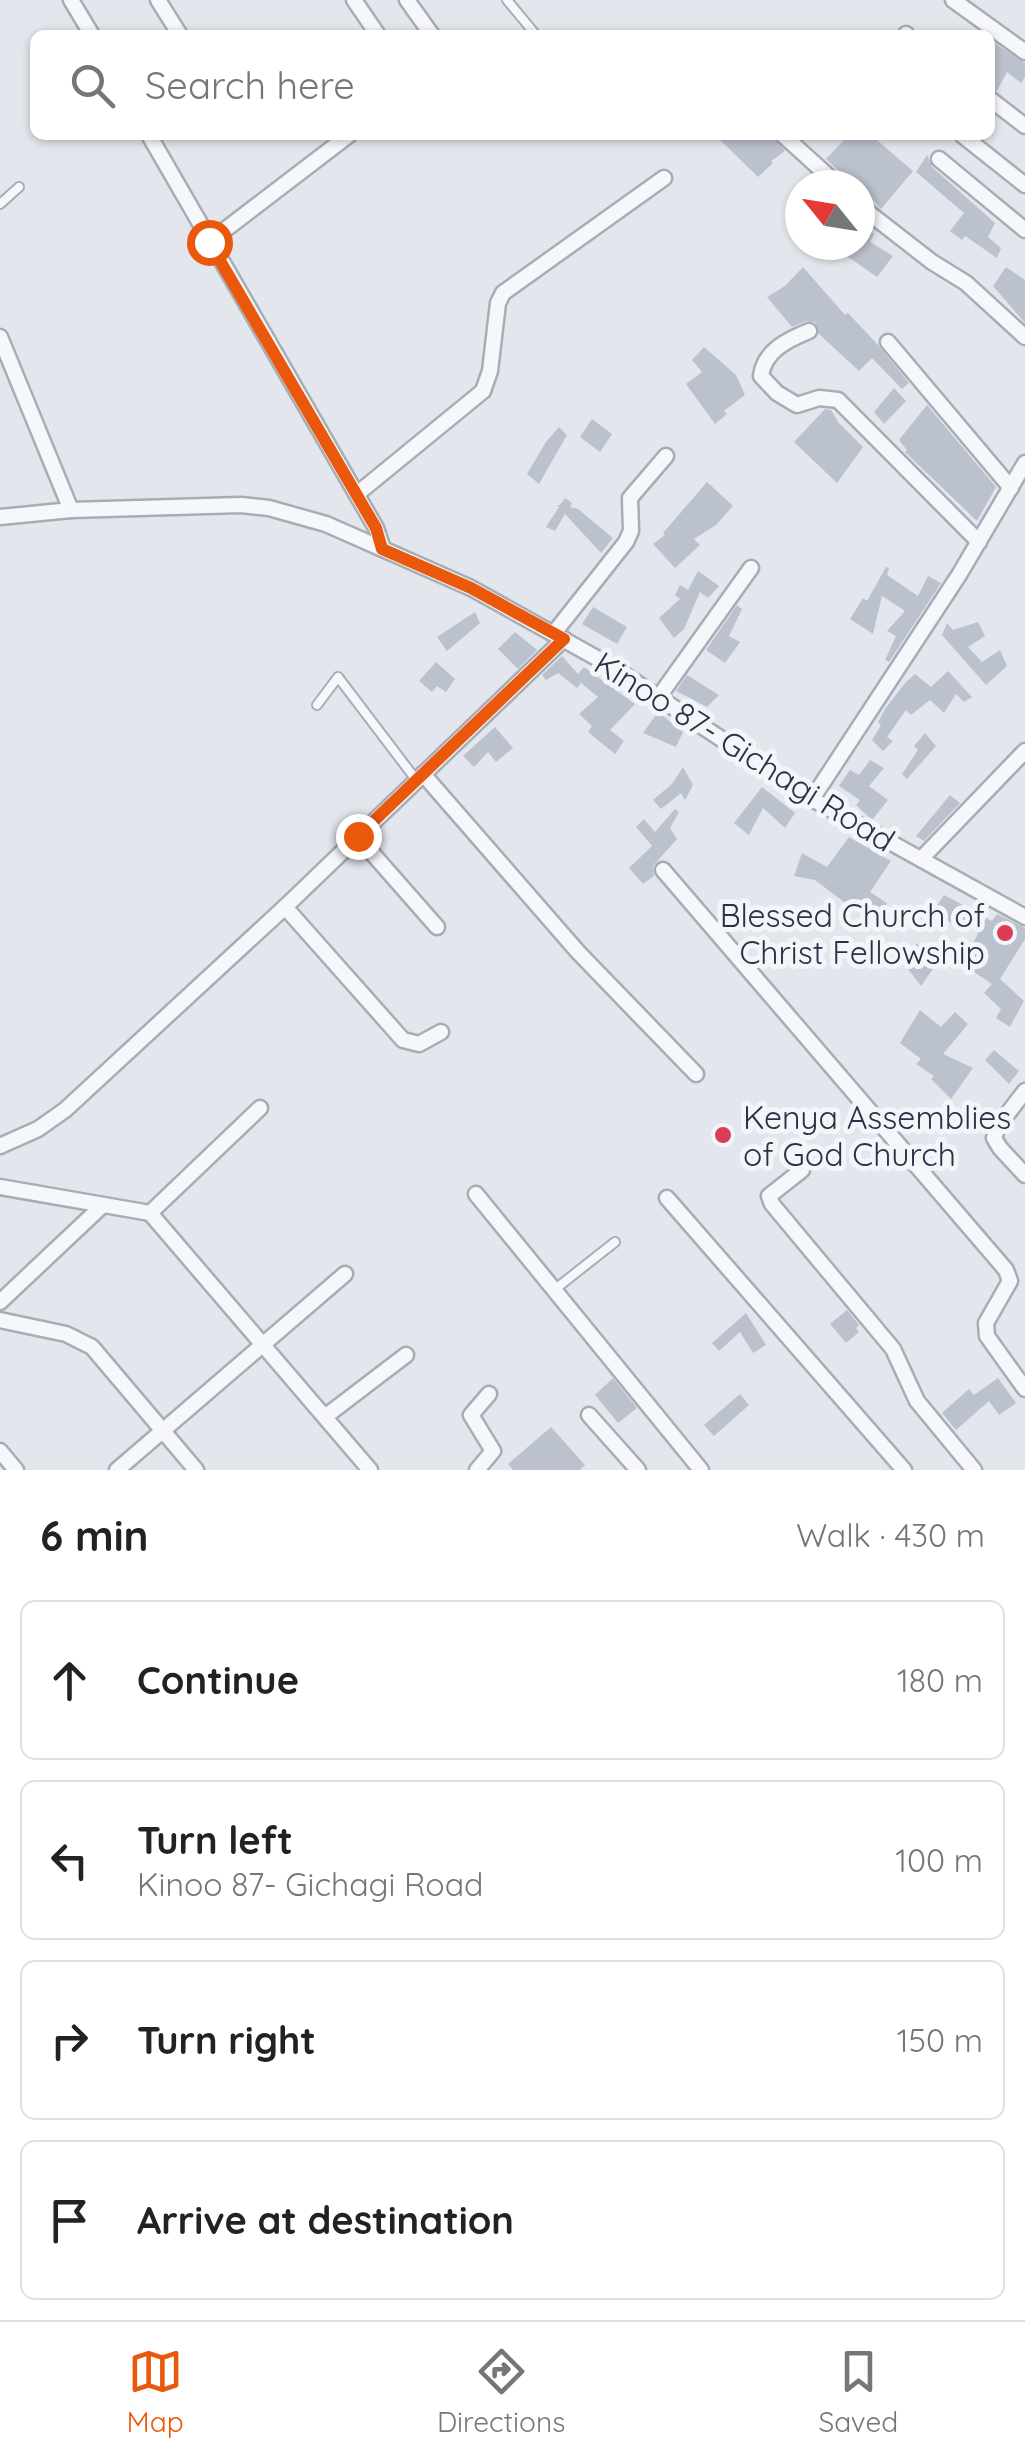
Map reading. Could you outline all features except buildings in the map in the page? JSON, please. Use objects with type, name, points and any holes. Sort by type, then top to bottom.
[{"type":"street","points":[[71,0],[89,30]]},
{"type":"street","points":[[158,0],[177,30]]},
{"type":"street","points":[[354,0],[375,30]]},
{"type":"street","points":[[407,0],[428,30]]},
{"type":"street","points":[[953,0],[995,30]]},
{"type":"street","points":[[995,30],[1025,52]]},
{"type":"street","points":[[995,103],[1025,126]]},
{"type":"street","points":[[153,140],[357,494],[376,528],[382,549]]},
{"type":"street","points":[[209,242],[342,140]]},
{"type":"street","points":[[789,140],[822,170]]},
{"type":"street","points":[[968,140],[1025,186]]},
{"type":"street","points":[[939,159],[1025,230]]},
{"type":"street","points":[[357,494],[483,390],[490,371],[498,303],[503,294],[664,178]]},
{"type":"street","points":[[875,218],[978,292],[1025,337]]},
{"type":"street","points":[[808,332],[774,349],[762,364],[761,376],[777,393],[797,405],[819,398],[838,400],[979,542]]},
{"type":"street","points":[[0,336],[71,510]]},
{"type":"street","points":[[888,342],[1011,488]]},
{"type":"street","points":[[0,1146],[38,1129],[66,1110],[420,778],[559,636],[626,542],[631,531],[630,498],[666,456]]},
{"type":"street","points":[[812,800],[979,542],[1025,463]]},
{"type":"street","name":"Kinoo 87- Gichagi Road","points":[[0,517],[71,510],[242,505],[299,515],[471,588],[559,636],[612,666],[812,800],[1025,917]]},
{"type":"street","points":[[658,698],[751,568]]},
{"type":"street","points":[[921,859],[1025,751]]},
{"type":"street","points":[[420,778],[578,952],[696,1074]]},
{"type":"street","points":[[358,836],[437,927]]},
{"type":"street","points":[[663,870],[1006,1270],[1010,1281],[986,1323],[987,1336],[1025,1388]]},
{"type":"street","points":[[284,907],[403,1040],[420,1044],[441,1032]]},
{"type":"street","points":[[1025,1090],[998,1126],[994,1138],[1025,1175]]},
{"type":"street","points":[[150,1214],[260,1108]]},
{"type":"street","points":[[802,1170],[769,1196],[772,1204],[892,1349],[917,1401],[974,1470]]},
{"type":"street","points":[[0,1187],[150,1214],[370,1470]]},
{"type":"street","points":[[476,1194],[701,1470]]},
{"type":"street","points":[[667,1198],[904,1470]]},
{"type":"street","points":[[0,1302],[103,1205]]},
{"type":"street","points":[[116,1470],[345,1274]]},
{"type":"street","points":[[0,1320],[80,1339],[92,1347],[196,1470]]},
{"type":"street","points":[[326,1416],[406,1355]]},
{"type":"street","points":[[483,1468],[492,1446],[470,1415],[489,1394]]},
{"type":"street","points":[[589,1415],[636,1470]]},
{"type":"street","points":[[0,1451],[16,1470]]},
{"type":"lane","points":[[507,0],[532,30]]},
{"type":"lane","points":[[0,204],[19,187]]},
{"type":"lane","points":[[317,705],[338,677],[420,778]]},
{"type":"lane","points":[[554,1290],[615,1242]]},
{"type":"place","name":"Blessed Church of Christ Fellowship","points":[[1005,933]]},
{"type":"place","name":"Kenya Assemblies of God Church","points":[[723,1135]]},
{"type":"route","points":[[209,242],[376,528],[382,549],[471,588],[564,639],[358,836]]}]
